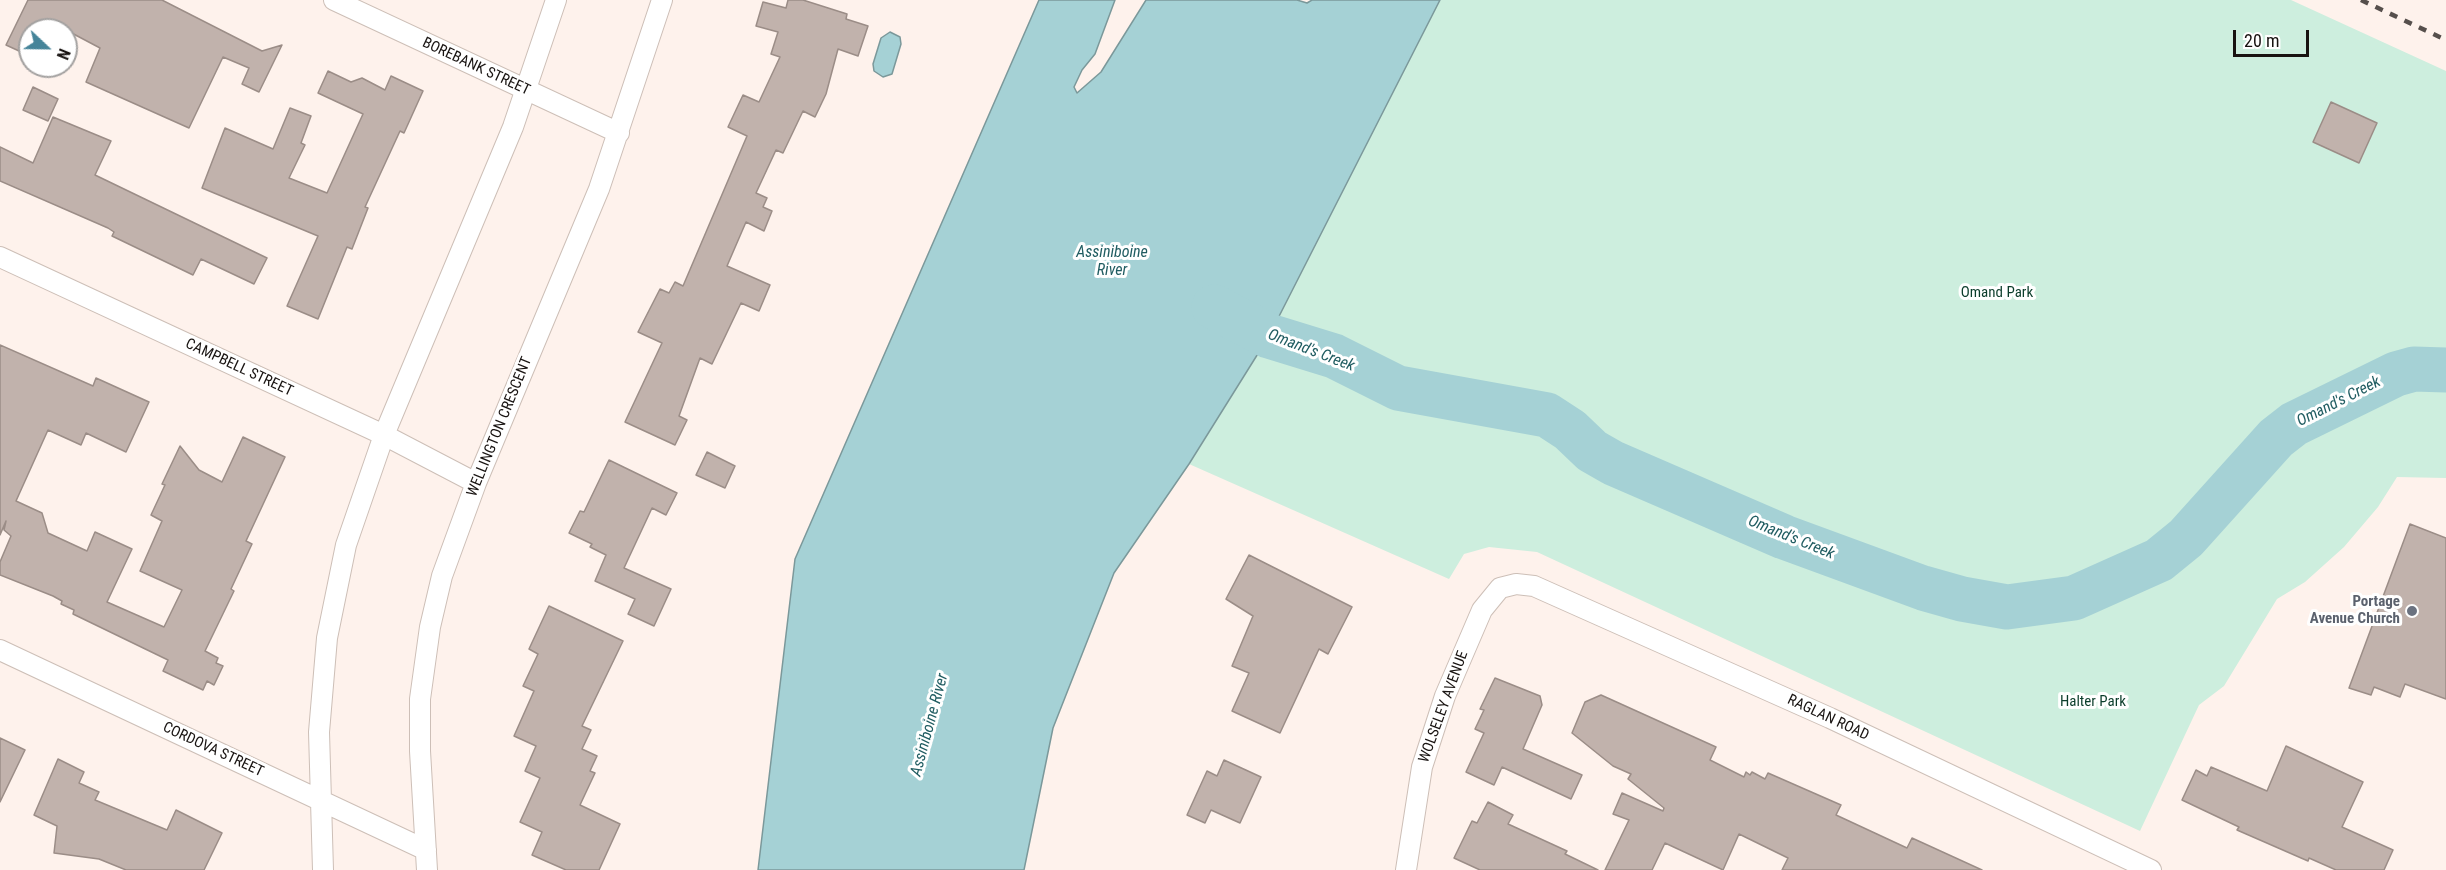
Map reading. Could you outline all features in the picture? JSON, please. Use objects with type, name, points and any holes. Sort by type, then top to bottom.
[{"type":"street","name":"BOREBANK STREET","points":[[334,0],[619,133]]},
{"type":"street","points":[[323,870],[319,732],[327,638],[346,545],[384,435],[513,128],[556,0]]},
{"type":"street","name":"WELLINGTON CRESCENT","points":[[427,870],[419,731],[423,670],[442,576],[476,483],[586,220],[619,133],[662,0]]},
{"type":"street","name":"CAMPBELL STREET","points":[[0,257],[384,435],[476,483]]},
{"type":"street","name":"RAGLAN ROAD","points":[[1500,588],[1516,584],[1534,586],[1830,718],[2151,870]]},
{"type":"street","name":"WOLSELEY AVENUE","points":[[1406,870],[1415,798],[1429,740],[1477,619],[1500,588]]},
{"type":"street","name":"CORDOVA STREET","points":[[0,650],[426,850]]},
{"type":"green space","name":"Omand Park","points":[[1440,0],[2291,0],[2446,71],[2446,363],[2404,360],[2369,370],[2286,407],[2259,434],[2212,497],[2179,529],[2163,535],[2138,559],[2112,573],[2068,587],[2012,595],[1881,566],[1762,507],[1631,455],[1619,481],[1766,543],[1943,608],[1978,615],[2018,615],[2092,603],[2171,564],[2209,531],[2273,459],[2323,425],[2367,405],[2397,387],[2421,380],[2446,384],[2446,478],[2397,477],[2378,507],[2344,547],[2305,582],[2277,599],[2224,686],[2199,705],[2140,831],[1537,552],[1489,547],[1464,554],[1449,579],[1189,464],[1269,336]]},
{"type":"water","name":"Assiniboine River","points":[[1039,0],[1115,0],[1095,54],[1082,70],[1074,87],[1077,93],[1101,72],[1146,0],[1297,0],[1307,3],[1312,0],[1440,0],[1269,336],[1189,464],[1114,573],[1053,728],[1024,870],[758,870],[795,559]]},
{"type":"water","points":[[890,32],[900,37],[901,44],[892,74],[883,77],[874,71],[873,64],[881,38]]},
{"type":"building","points":[[28,0],[162,0],[262,51],[282,45],[259,92],[242,84],[249,68],[223,57],[189,128],[86,82],[100,48],[78,36],[78,18],[19,18]]},
{"type":"building","points":[[788,0],[803,0],[847,14],[846,19],[868,26],[858,56],[838,49],[826,94],[815,117],[803,111],[783,153],[776,150],[756,193],[767,198],[763,207],[772,211],[764,231],[746,222],[727,266],[770,285],[759,311],[741,303],[712,364],[700,358],[679,416],[687,420],[675,445],[625,422],[662,343],[638,332],[660,289],[669,293],[675,282],[683,286],[747,136],[728,127],[743,95],[759,102],[780,57],[771,54],[778,32],[756,26],[763,2],[786,8]]},
{"type":"building","points":[[18,20],[18,50],[6,45]]},
{"type":"building","points":[[328,71],[351,82],[362,78],[385,90],[391,76],[423,91],[404,133],[400,131],[365,207],[368,208],[352,249],[347,247],[318,319],[287,306],[318,236],[202,188],[225,128],[273,149],[290,108],[311,116],[301,143],[305,145],[289,178],[327,193],[363,114],[318,93]]},
{"type":"building","points":[[33,87],[58,99],[48,121],[23,110]]},
{"type":"building","points":[[2331,102],[2377,123],[2359,163],[2313,142]]},
{"type":"building","points":[[53,117],[111,141],[95,175],[267,258],[254,284],[201,259],[193,275],[112,236],[114,232],[108,228],[0,181],[0,147],[33,163]]},
{"type":"building","points":[[0,345],[93,386],[96,378],[149,402],[126,452],[86,433],[81,445],[48,430],[16,501],[42,513],[48,533],[87,551],[95,532],[132,549],[107,602],[164,627],[182,590],[140,571],[162,521],[151,515],[165,485],[162,484],[180,446],[199,470],[222,482],[243,437],[285,457],[246,541],[252,544],[231,589],[234,591],[205,651],[218,658],[216,663],[223,666],[214,685],[207,681],[203,690],[163,671],[168,660],[73,614],[74,610],[61,604],[62,601],[53,596],[0,575],[0,562],[11,536],[4,530],[6,521],[0,535]]},
{"type":"building","points":[[707,452],[735,466],[725,488],[696,475]]},
{"type":"building","points":[[609,460],[677,493],[666,515],[652,508],[624,568],[671,589],[654,626],[628,614],[635,599],[595,581],[606,555],[590,547],[592,544],[569,533],[580,511],[584,512]]},
{"type":"building","name":"Portage Avenue Church","points":[[2410,524],[2446,538],[2446,699],[2405,684],[2400,697],[2374,687],[2371,695],[2349,688]]},
{"type":"building","points":[[1249,555],[1352,607],[1328,654],[1319,649],[1280,733],[1232,711],[1249,673],[1232,666],[1253,616],[1226,599]]},
{"type":"building","points":[[549,606],[623,641],[582,726],[591,730],[582,749],[597,756],[590,771],[595,773],[580,805],[620,824],[599,870],[566,870],[532,855],[542,832],[520,822],[540,778],[525,771],[536,746],[514,736],[534,691],[523,686],[538,654],[529,649]]},
{"type":"building","points":[[1495,678],[1540,696],[1542,705],[1523,749],[1582,775],[1571,799],[1502,767],[1494,785],[1466,772],[1484,733],[1475,729],[1484,710],[1480,709]]},
{"type":"building","points":[[1601,695],[1716,747],[1710,760],[1744,777],[1746,772],[1750,775],[1752,772],[1765,779],[1768,773],[1841,805],[1836,815],[1907,848],[1912,838],[1982,870],[1782,870],[1788,858],[1739,834],[1723,870],[1665,843],[1652,870],[1605,870],[1629,820],[1613,814],[1622,793],[1663,811],[1664,808],[1628,779],[1631,774],[1613,766],[1572,733],[1585,702]]},
{"type":"building","points":[[0,738],[25,750],[0,802]]},
{"type":"building","points":[[2286,746],[2363,782],[2342,827],[2393,850],[2384,870],[2336,870],[2309,858],[2308,861],[2237,830],[2239,827],[2182,800],[2196,770],[2207,776],[2211,767],[2267,791]]},
{"type":"building","points":[[58,759],[84,772],[79,783],[99,792],[95,800],[167,830],[176,810],[222,833],[204,870],[126,870],[99,859],[54,853],[57,826],[34,815]]},
{"type":"building","points":[[1224,760],[1261,777],[1240,823],[1211,810],[1205,823],[1187,815],[1207,771],[1217,776]]},
{"type":"building","points":[[1488,802],[1513,815],[1508,824],[1567,851],[1565,854],[1598,870],[1480,870],[1454,858],[1472,821],[1477,823]]},
{"type":"waterway","name":"Omand's Creek","points":[[1214,307],[1269,336],[1334,356],[1398,388],[1547,415],[1570,430],[1592,451],[1613,463],[1784,537],[1923,588],[1962,599],[2007,607],[2074,598],[2159,560],[2186,538],[2276,438],[2294,424],[2396,374],[2414,369],[2446,370]]},
{"type":"railway","points":[[2361,0],[2446,40]]},
{"type":"place","name":"Portage Avenue Church","points":[[2412,611]]},
{"type":"park label","name":"Halter Park","points":[[2093,702]]}]
